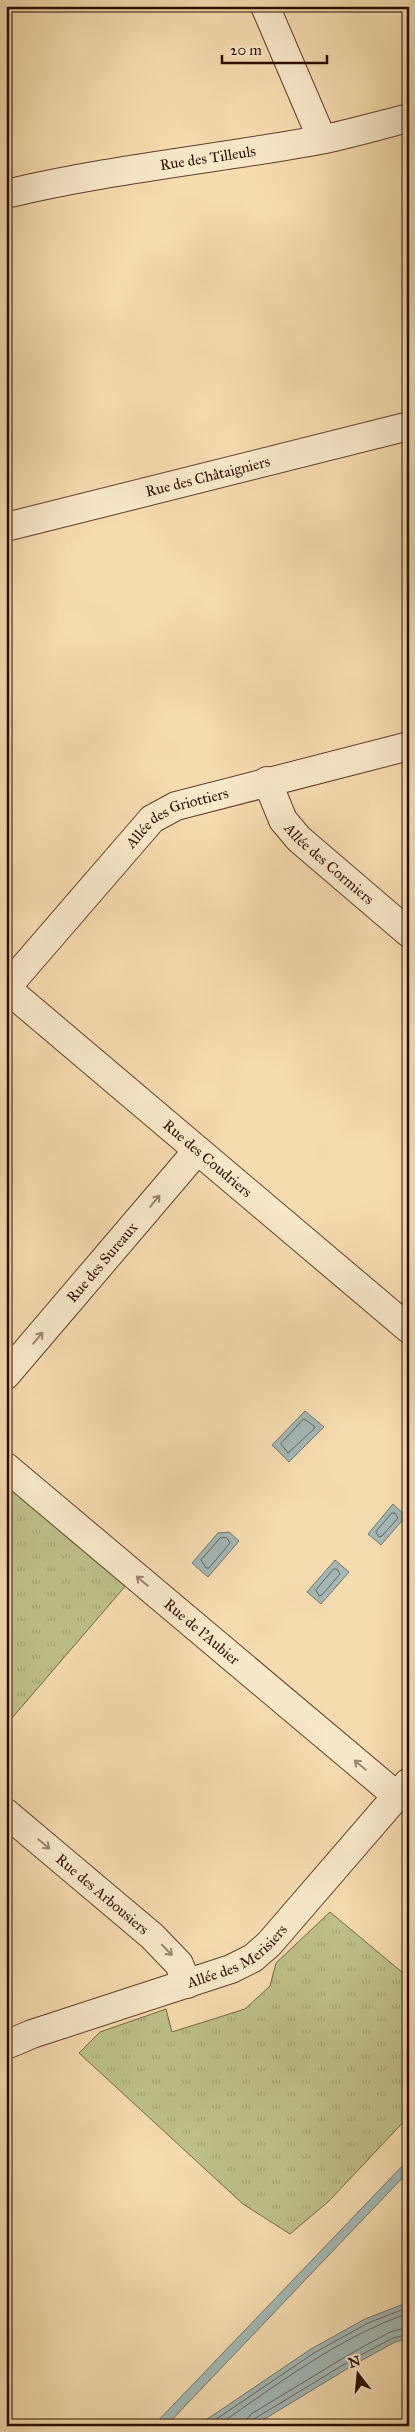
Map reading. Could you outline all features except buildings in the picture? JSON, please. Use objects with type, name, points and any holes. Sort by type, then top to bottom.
[{"type":"street","points":[[266,6],[322,140]]},
{"type":"street","name":"Rue des Tilleuls","points":[[6,194],[42,185],[172,162],[322,140],[409,118]]},
{"type":"street","name":"Rue des Châtaigniers","points":[[6,527],[409,426]]},
{"type":"street","name":"Allée des Griottiers","points":[[6,988],[152,819],[176,806],[409,746]]},
{"type":"street","name":"Allée des Cormiers","points":[[268,781],[283,820],[299,839],[409,933]]},
{"type":"street","name":"Rue des Coudriers","points":[[6,988],[409,1329]]},
{"type":"street","name":"Rue des Sureaux","points":[[6,1375],[197,1151]]},
{"type":"street","name":"Rue de l'Aubier","points":[[6,1467],[403,1789]]},
{"type":"street","name":"Allée des Merisiers","points":[[6,2045],[231,1969],[253,1958],[269,1944],[403,1789]]},
{"type":"street","name":"Rue des Arbousiers","points":[[6,1813],[152,1936],[179,1964],[187,1984]]},
{"type":"green space","points":[[6,1486],[128,1583],[6,1725]]},
{"type":"green space","points":[[330,1912],[409,1978],[409,2116],[329,2201],[290,2234],[243,2204],[79,2053],[100,2032],[166,2009],[172,2032],[245,2009],[270,1986],[276,1963]]},
{"type":"water","points":[[305,1411],[324,1427],[289,1462],[272,1445]]},
{"type":"water","points":[[393,1504],[406,1516],[381,1545],[368,1534]]},
{"type":"water","points":[[229,1532],[239,1541],[208,1577],[192,1563],[218,1533]]},
{"type":"water","points":[[335,1560],[349,1572],[321,1604],[307,1592]]},
{"type":"water","points":[[409,2159],[409,2171],[166,2426],[153,2426]]},
{"type":"water","points":[[409,2302],[409,2338],[395,2342],[355,2364],[253,2426],[197,2426],[311,2349],[365,2319]]}]
